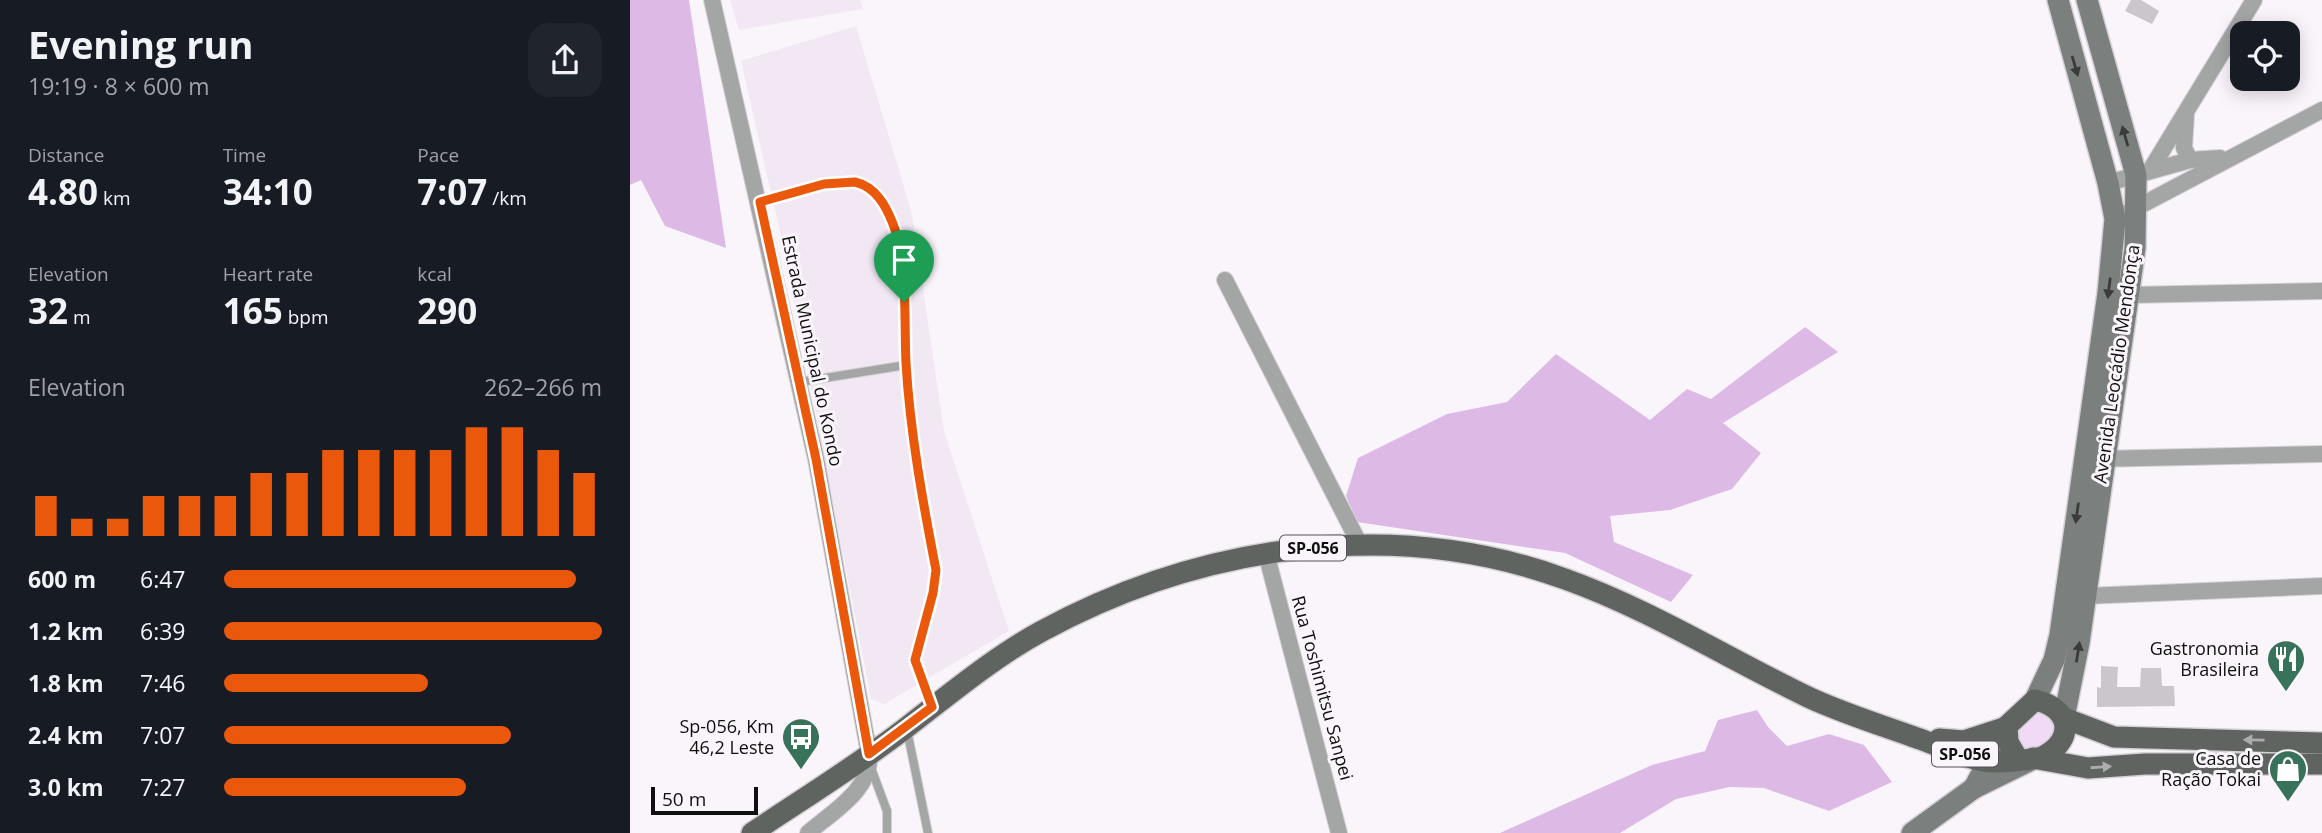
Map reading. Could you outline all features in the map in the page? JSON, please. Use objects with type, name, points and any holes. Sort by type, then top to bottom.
[{"type":"main road","name":"SP-056","points":[[752,833],[870,761],[932,707],[1040,633],[1072,617],[1176,575],[1266,553],[1359,543],[1424,546],[1469,552],[1564,578],[1605,594],[1812,699],[1988,763],[2026,759],[2088,768],[2144,764],[2322,764]]},
{"type":"main road","points":[[1913,736],[1964,741],[2007,727],[2035,700],[2057,708],[2064,718],[2114,737],[2322,743]]},
{"type":"main road","points":[[2007,727],[2008,742],[2026,759],[2042,757],[2063,738],[2064,718]]},
{"type":"street","name":"Estrada Municipal do Kondo","points":[[712,0],[760,202],[816,459],[870,761]]},
{"type":"street","name":"Avenida Leocádio Mendonça","points":[[2057,0],[2116,219],[2094,459],[2085,596],[2075,667],[2064,718]]},
{"type":"street","points":[[2143,172],[2186,113],[2253,0]]},
{"type":"street","name":"Avenida Leocádio Mendonça","points":[[2066,34],[2091,4]]},
{"type":"street","name":"Avenida Leocádio Mendonça","points":[[2035,700],[2054,660],[2060,635],[2129,295],[2135,248],[2135,208],[2143,172],[2091,4]]},
{"type":"street","points":[[2116,219],[2322,110]]},
{"type":"street","points":[[2186,113],[2184,148],[2190,160]]},
{"type":"street","points":[[2108,183],[2190,160],[2212,160],[2239,152]]},
{"type":"street","points":[[1225,280],[1359,543]]},
{"type":"street","points":[[2129,295],[2322,291]]},
{"type":"street","points":[[2094,459],[2322,454]]},
{"type":"street","name":"Rua Toshimitsu Sanpei","points":[[1266,553],[1339,833]]},
{"type":"street","points":[[2085,596],[2322,586]]},
{"type":"street","points":[[1974,788],[2007,727]]},
{"type":"street","points":[[1912,833],[1974,788],[2026,759]]},
{"type":"street","points":[[808,833],[860,787],[870,761]]},
{"type":"lane","points":[[760,202],[835,183],[860,183],[876,195],[889,216],[897,238],[904,302],[906,365],[936,570],[933,593],[915,660],[932,707]]},
{"type":"lane","points":[[800,382],[906,365]]},
{"type":"lane","points":[[907,727],[928,833]]},
{"type":"lane","points":[[870,761],[887,811],[887,833]]},
{"type":"shaded area","points":[[630,0],[689,0],[726,248],[665,226],[641,180],[630,185]]},
{"type":"shaded area","points":[[730,0],[860,0],[863,9],[739,30]]},
{"type":"shaded area","points":[[856,26],[912,214],[944,431],[1009,631],[884,704],[871,699],[785,254],[741,61]]},
{"type":"shaded area","points":[[1805,327],[1838,352],[1723,423],[1761,453],[1732,489],[1670,510],[1610,516],[1614,542],[1693,575],[1671,602],[1565,553],[1357,522],[1346,496],[1358,458],[1447,414],[1507,402],[1556,354],[1650,420],[1687,389],[1711,399]]},
{"type":"shaded area","points":[[1757,710],[1768,727],[1787,746],[1829,734],[1864,745],[1892,782],[1829,811],[1764,788],[1730,787],[1676,799],[1620,833],[1500,833],[1652,765],[1705,751],[1718,720]]},
{"type":"shaded area","points":[[2041,713],[2049,713],[2059,727],[2043,745],[2033,748],[2020,746],[2016,733],[2018,729],[2026,720]]},
{"type":"building","points":[[2131,0],[2141,0],[2159,11],[2152,24],[2125,11]]},
{"type":"building","points":[[2101,666],[2118,667],[2117,687],[2140,687],[2141,668],[2161,668],[2162,686],[2174,686],[2175,706],[2097,707],[2097,687],[2101,688]]},
{"type":"place","name":"Gastronomia Brasileira","points":[[2286,693]]},
{"type":"place","name":"Sp-056, Km 46,2 Leste","points":[[801,771]]},
{"type":"place","name":"Casa de Ração Tokai","points":[[2288,803]]},
{"type":"route","points":[[855,182],[869,188],[882,202],[897,238],[904,302],[906,365],[936,570],[933,593],[915,660],[932,707],[869,754],[816,459],[760,202],[824,184],[855,182]]}]
